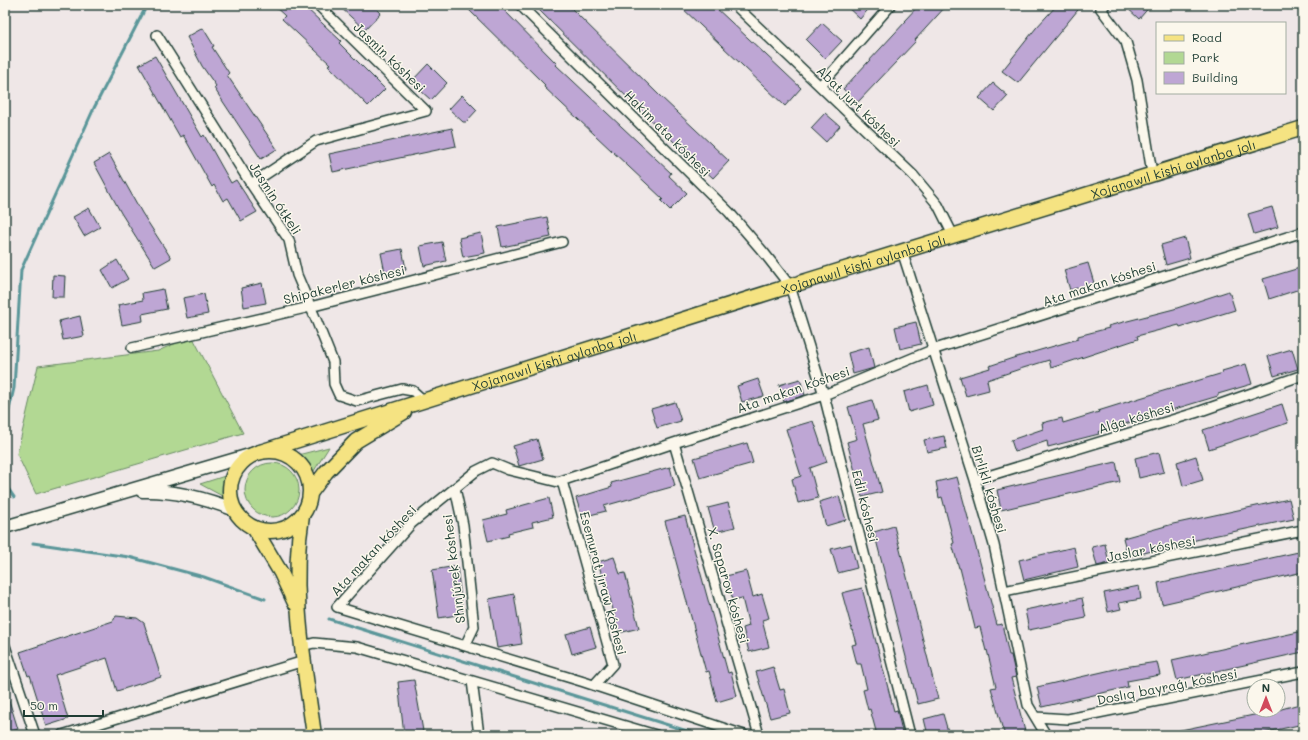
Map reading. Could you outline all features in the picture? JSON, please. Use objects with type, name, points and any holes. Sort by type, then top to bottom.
[{"type":"main road","name":"Xojanawıl kishi aylanba jolı","points":[[6,526],[256,453],[1152,173],[1303,128]]},
{"type":"main road","name":"Xojanawıl kishi aylanba jolı","points":[[311,492],[326,472],[356,441],[423,400]]},
{"type":"main road","points":[[297,609],[281,573],[254,528],[243,520],[234,510],[230,498],[230,484],[238,467],[242,462],[256,453],[272,450],[284,453],[295,459],[304,468],[309,480],[311,492],[308,505],[302,516],[298,539],[296,575],[297,609],[314,735]]},
{"type":"main road","name":"Xojanawıl kishi aylanba jolı","points":[[126,492],[157,491],[180,494],[210,500],[234,510]]},
{"type":"main road","points":[[254,528],[267,531],[280,530],[292,525],[302,516]]},
{"type":"street","name":"Jasmin kóshesi","points":[[251,184],[316,141],[426,111],[318,5]]},
{"type":"street","name":"Hakim ata kóshesi","points":[[520,5],[712,194],[765,254],[790,286]]},
{"type":"street","name":"Abat jurt kóshesi","points":[[735,5],[913,175],[938,205],[953,235]]},
{"type":"street","points":[[820,86],[891,5]]},
{"type":"street","points":[[1103,7],[1126,42],[1137,80],[1152,173]]},
{"type":"street","name":"Jasmin ótkeli","points":[[157,35],[251,184],[289,240],[297,275],[318,322],[332,362],[334,384],[339,395],[357,401],[402,389],[413,391],[423,400]]},
{"type":"street","name":"Ata makan kóshesi","points":[[465,646],[337,607],[412,523],[476,471],[492,463],[509,470],[558,482],[562,481],[824,395],[932,350],[1303,232]]},
{"type":"street","name":"Shipakerler kóshesi","points":[[132,348],[310,307],[562,242]]},
{"type":"street","name":"Birlikli kóshesi","points":[[902,251],[932,350],[975,480],[994,545],[1028,705],[1046,735]]},
{"type":"street","name":"Edil kóshesi","points":[[790,286],[824,395],[910,735]]},
{"type":"street","name":"Alǵa kóshesi","points":[[975,480],[1195,413],[1303,375]]},
{"type":"street","name":"X. Saparov kóshesi","points":[[674,443],[759,735]]},
{"type":"street","name":"Esemurat jıraw kóshesi","points":[[562,481],[613,664],[594,685]]},
{"type":"street","name":"Shınjúrek kóshesi","points":[[455,488],[463,525],[474,627],[465,646]]},
{"type":"street","name":"Jaslar kóshesi","points":[[1004,591],[1303,530]]},
{"type":"street","points":[[302,646],[314,643],[357,647],[654,735]]},
{"type":"street","points":[[5,646],[35,735]]},
{"type":"street","points":[[465,646],[594,685],[744,735]]},
{"type":"street","points":[[62,735],[304,661]]},
{"type":"street","name":"Doslıq bayraǵı kóshesi","points":[[1036,717],[1068,718],[1303,672]]},
{"type":"street","points":[[472,681],[478,735]]},
{"type":"green space","points":[[192,336],[243,433],[36,494],[17,454],[38,366],[158,351]]},
{"type":"green space","points":[[329,447],[312,474],[306,464],[294,456]]},
{"type":"green space","points":[[267,463],[277,463],[287,467],[295,475],[299,485],[299,495],[295,505],[287,513],[277,517],[267,517],[257,513],[249,505],[245,495],[245,485],[249,475],[257,467]]},
{"type":"green space","points":[[228,475],[224,486],[224,497],[200,484]]},
{"type":"building","points":[[273,5],[303,5],[341,41],[339,43],[385,89],[368,106],[328,65],[330,64],[282,19],[285,16]]},
{"type":"building","points":[[338,5],[373,5],[381,13],[365,30]]},
{"type":"building","points":[[464,5],[499,5],[557,64],[556,65],[671,173],[669,176],[687,193],[670,210],[661,201],[663,199],[544,87],[545,85]]},
{"type":"building","points":[[534,5],[568,5],[660,96],[729,161],[713,178],[646,116]]},
{"type":"building","points":[[679,5],[713,5],[801,88],[785,106]]},
{"type":"building","points":[[845,5],[872,5],[860,19]]},
{"type":"building","points":[[919,5],[947,5],[915,40],[916,41],[858,102],[843,89]]},
{"type":"building","points":[[1057,5],[1082,5],[1018,83],[1002,71],[1036,28]]},
{"type":"building","points":[[1124,5],[1151,5],[1139,19]]},
{"type":"building","points":[[822,23],[842,41],[825,59],[806,40]]},
{"type":"building","points":[[203,28],[214,46],[212,47],[229,73],[227,75],[277,149],[261,159],[214,88],[216,86],[202,66],[187,37]]},
{"type":"building","points":[[155,56],[202,137],[204,135],[231,183],[236,180],[257,212],[241,221],[228,198],[223,201],[214,185],[212,187],[183,135],[180,137],[139,65]]},
{"type":"building","points":[[428,64],[447,83],[431,100],[411,82]]},
{"type":"building","points":[[993,83],[1008,96],[994,111],[979,98]]},
{"type":"building","points":[[462,95],[477,110],[466,122],[463,122],[449,109]]},
{"type":"building","points":[[825,113],[840,126],[826,142],[811,128]]},
{"type":"building","points":[[452,128],[456,146],[333,172],[329,154]]},
{"type":"building","points":[[109,154],[142,213],[171,258],[155,267],[121,213],[94,163]]},
{"type":"building","points":[[1272,207],[1278,227],[1254,234],[1248,214]]},
{"type":"building","points":[[89,208],[100,227],[84,236],[73,217]]},
{"type":"building","points":[[547,217],[551,237],[502,247],[498,227]]},
{"type":"building","points":[[481,233],[485,253],[463,257],[459,238]]},
{"type":"building","points":[[1185,238],[1190,258],[1166,265],[1161,245]]},
{"type":"building","points":[[442,242],[446,261],[424,266],[420,246]]},
{"type":"building","points":[[402,249],[406,269],[385,273],[381,253]]},
{"type":"building","points":[[117,260],[128,279],[112,288],[102,270]]},
{"type":"building","points":[[1088,263],[1094,283],[1070,290],[1064,270]]},
{"type":"building","points":[[1303,267],[1303,288],[1269,299],[1263,279]]},
{"type":"building","points":[[53,275],[65,276],[64,297],[52,297]]},
{"type":"building","points":[[262,283],[266,303],[244,307],[241,288]]},
{"type":"building","points":[[163,289],[167,309],[142,314],[143,321],[122,325],[118,305],[143,300],[142,293]]},
{"type":"building","points":[[1229,291],[1235,310],[1180,327],[1179,325],[1137,336],[1138,339],[1051,368],[1049,360],[1020,369],[987,380],[989,390],[966,396],[960,377],[990,368],[989,366],[1013,358],[1078,339],[1078,336],[1109,328],[1108,326],[1174,309]]},
{"type":"building","points":[[204,294],[208,314],[187,318],[183,298]]},
{"type":"building","points":[[80,316],[84,336],[63,340],[59,321]]},
{"type":"building","points":[[916,322],[921,344],[900,349],[895,327]]},
{"type":"building","points":[[869,347],[874,368],[853,374],[848,353]]},
{"type":"building","points":[[1292,349],[1298,369],[1274,376],[1268,356]]},
{"type":"building","points":[[1246,364],[1252,384],[1218,394],[1218,396],[1098,432],[1099,434],[1048,447],[1047,441],[1015,452],[1011,440],[1043,429],[1042,423],[1062,418],[1063,423],[1223,373],[1222,371]]},
{"type":"building","points":[[758,379],[764,396],[742,402],[737,386]]},
{"type":"building","points":[[800,379],[805,395],[784,402],[779,385]]},
{"type":"building","points":[[928,385],[933,405],[909,412],[904,392]]},
{"type":"building","points":[[872,400],[878,420],[863,424],[882,492],[862,497],[847,442],[857,439],[848,407]]},
{"type":"building","points":[[675,402],[681,421],[657,428],[651,409]]},
{"type":"building","points":[[1282,404],[1288,423],[1209,449],[1203,430]]},
{"type":"building","points":[[813,421],[827,462],[810,468],[818,498],[798,503],[792,479],[801,476],[786,429]]},
{"type":"building","points":[[944,436],[947,448],[927,452],[924,440]]},
{"type":"building","points":[[537,439],[543,459],[519,466],[513,446]]},
{"type":"building","points":[[747,443],[753,463],[700,478],[694,458]]},
{"type":"building","points":[[1159,452],[1164,472],[1139,478],[1135,458]]},
{"type":"building","points":[[1196,456],[1203,480],[1183,486],[1177,462]]},
{"type":"building","points":[[1116,462],[1120,482],[1001,510],[997,490]]},
{"type":"building","points":[[670,467],[675,486],[604,506],[606,511],[582,517],[576,498],[612,487],[611,483]]},
{"type":"building","points":[[957,477],[997,625],[1002,624],[1009,655],[1011,655],[1016,677],[1011,678],[1026,735],[1005,735],[1002,727],[991,688],[996,687],[987,650],[986,651],[980,627],[975,628],[960,568],[952,544],[954,543],[942,497],[939,498],[936,482]]},
{"type":"building","points":[[839,496],[846,520],[826,526],[819,502]]},
{"type":"building","points":[[549,498],[553,517],[532,522],[533,527],[508,533],[509,536],[488,541],[483,520],[507,514],[506,510]]},
{"type":"building","points":[[1289,499],[1294,519],[1208,537],[1128,557],[1123,538],[1173,524]]},
{"type":"building","points":[[728,503],[735,527],[715,532],[708,508]]},
{"type":"building","points":[[685,516],[728,673],[731,672],[737,696],[717,702],[709,671],[706,672],[665,521]]},
{"type":"building","points":[[894,526],[938,699],[918,704],[874,532]]},
{"type":"building","points":[[851,544],[857,568],[838,573],[831,549]]},
{"type":"building","points":[[1105,544],[1109,563],[1097,566],[1092,547]]},
{"type":"building","points":[[1074,547],[1078,567],[1024,580],[1019,560]]},
{"type":"building","points":[[1303,551],[1303,572],[1162,604],[1158,583]]},
{"type":"building","points":[[614,557],[620,574],[625,573],[639,628],[619,633],[604,575],[602,576],[598,562]]},
{"type":"building","points":[[457,566],[463,614],[439,618],[432,570]]},
{"type":"building","points":[[746,571],[753,597],[762,594],[769,618],[762,620],[769,647],[749,652],[743,628],[749,626],[742,598],[733,600],[726,576]]},
{"type":"building","points":[[1139,586],[1141,599],[1119,603],[1121,609],[1108,612],[1104,593]]},
{"type":"building","points":[[862,588],[894,711],[897,710],[903,735],[877,735],[870,709],[868,710],[863,690],[867,689],[861,664],[857,664],[852,645],[856,644],[842,593]]},
{"type":"building","points":[[514,594],[522,644],[497,648],[489,599]]},
{"type":"building","points":[[1082,598],[1086,618],[1029,630],[1025,610]]},
{"type":"building","points":[[116,616],[137,618],[144,623],[161,677],[117,691],[107,658],[55,675],[68,719],[46,726],[30,675],[28,676],[20,652],[113,621]]},
{"type":"building","points":[[590,627],[596,647],[572,654],[566,634]]},
{"type":"building","points":[[1303,631],[1303,652],[1177,680],[1172,660]]},
{"type":"building","points":[[1157,662],[1160,675],[1127,681],[1128,687],[1042,707],[1037,687],[1124,667]]},
{"type":"building","points":[[773,667],[780,690],[784,689],[790,713],[770,718],[756,672]]},
{"type":"building","points":[[414,680],[423,731],[421,732],[422,735],[404,735],[398,682]]},
{"type":"building","points":[[5,694],[7,694],[18,729],[5,733]]},
{"type":"building","points":[[1303,703],[1303,724],[1254,735],[1176,735],[1176,731],[1246,717],[1246,718],[1286,718],[1286,708]]},
{"type":"building","points":[[943,714],[949,735],[928,735],[924,719]]},
{"type":"waterway","points":[[5,427],[14,388],[21,270],[94,108],[147,5]]},
{"type":"waterway","points":[[5,484],[14,497]]},
{"type":"waterway","points":[[33,543],[129,557],[204,577],[265,599]]},
{"type":"waterway","points":[[329,619],[700,735]]}]
